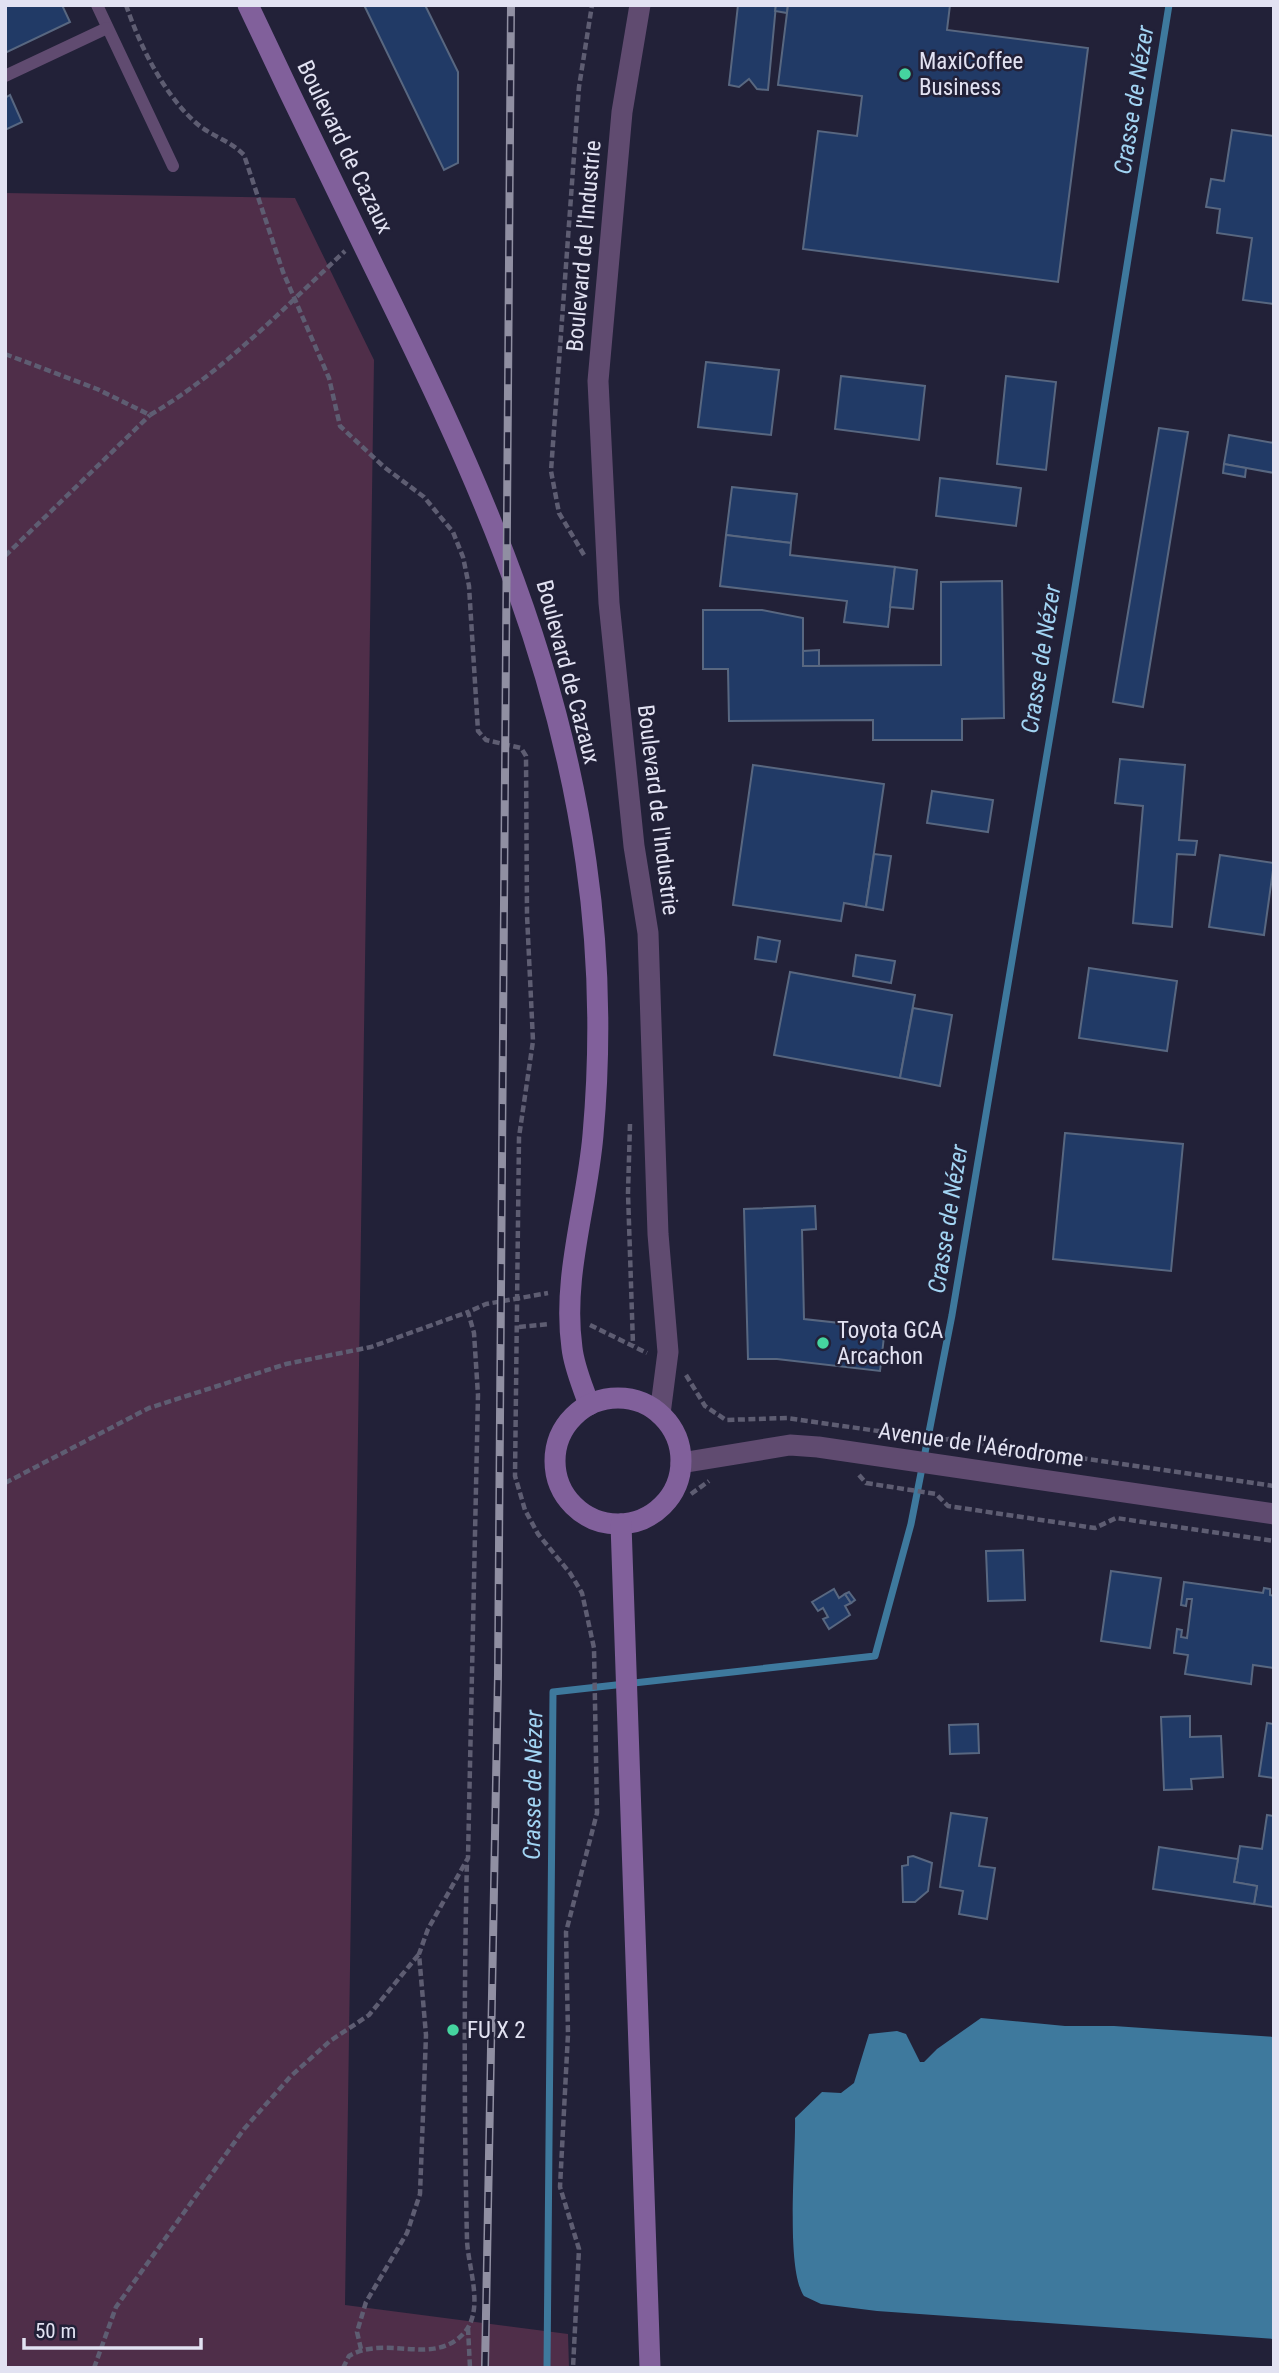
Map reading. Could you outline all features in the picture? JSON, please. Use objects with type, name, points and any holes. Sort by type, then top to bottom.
[{"type":"main road","name":"Boulevard de Cazaux","points":[[247,5],[449,420],[497,531],[524,603],[568,768],[586,861],[595,945],[597,1078],[590,1172],[570,1292],[572,1352],[590,1405]]},
{"type":"main road","points":[[626,1398],[644,1403],[660,1414],[672,1428],[679,1445],[681,1463],[678,1482],[669,1498],[656,1512],[621,1524],[600,1521],[580,1512],[566,1496],[557,1477],[555,1456],[560,1435],[572,1417],[590,1405],[608,1399],[626,1398]]},
{"type":"main road","points":[[621,1524],[650,2368]]},
{"type":"street","name":"Boulevard de l'Industrie","points":[[640,5],[622,112],[598,381],[610,615],[633,833],[648,933],[658,1234],[668,1365],[660,1414]]},
{"type":"street","name":"Avenue de l'Aérodrome","points":[[681,1463],[790,1445],[1274,1514]]},
{"type":"lane","points":[[97,5],[173,166]]},
{"type":"lane","points":[[5,76],[107,28]]},
{"type":"path","points":[[126,5],[148,55],[184,111],[197,124],[237,147],[244,155],[279,261],[329,378],[340,426],[384,467],[424,497],[453,532],[463,557],[469,586],[478,731],[486,740],[521,748],[526,756],[527,915],[533,1041],[520,1121],[517,1489],[538,1534],[570,1573],[582,1593],[590,1621],[594,1658],[597,1814],[566,1932],[568,2034],[561,2187],[579,2249],[573,2368]]},
{"type":"path","points":[[5,556],[150,415],[183,396],[296,297],[359,237]]},
{"type":"path","points":[[5,354],[97,390],[150,415]]},
{"type":"path","points":[[5,1483],[167,1401],[286,1364],[371,1347],[486,1304],[519,1297],[570,1292]]},
{"type":"path","points":[[468,1312],[474,1333],[478,1395],[464,1986],[466,2190],[468,2247],[474,2297],[468,2327],[470,2368]]},
{"type":"path","points":[[633,1345],[688,1376],[705,1406],[726,1419],[787,1418],[900,1434]]},
{"type":"path","points":[[936,1441],[949,1439],[1274,1486]]},
{"type":"path","points":[[854,1469],[866,1483],[936,1494],[948,1506],[1096,1528],[1116,1518],[1274,1541]]},
{"type":"path","points":[[691,1494],[719,1477]]},
{"type":"path","points":[[94,2368],[116,2307],[244,2129],[291,2077],[330,2041],[369,2015],[419,1954],[428,1929],[468,1858]]},
{"type":"path","points":[[361,2349],[357,2332],[366,2302],[407,2233],[421,2194],[426,2035],[419,1954]]},
{"type":"path","points":[[343,2368],[349,2356],[361,2349],[378,2345],[420,2351],[435,2349],[454,2340],[468,2327]]},
{"type":"shaded area","points":[[5,193],[295,198],[374,360],[345,2305],[568,2334],[569,2368],[5,2368]]},
{"type":"water","points":[[981,2018],[1065,2026],[1114,2026],[1274,2037],[1274,2339],[877,2311],[821,2304],[804,2296],[798,2282],[793,2237],[795,2118],[822,2092],[841,2093],[854,2083],[869,2034],[897,2031],[906,2034],[920,2062],[924,2062],[937,2049]]},
{"type":"building","points":[[5,5],[62,5],[70,22],[5,53]]},
{"type":"building","points":[[364,5],[425,5],[458,72],[458,163],[444,170]]},
{"type":"building","points":[[738,5],[776,5],[768,90],[757,89],[749,79],[739,87],[729,85]]},
{"type":"building","points":[[776,5],[788,5],[787,13],[775,11]]},
{"type":"building","points":[[788,5],[950,5],[947,30],[1088,48],[1058,282],[803,249],[818,131],[857,136],[862,96],[778,85]]},
{"type":"building","points":[[10,95],[22,122],[5,130],[5,98]]},
{"type":"building","points":[[1232,130],[1274,136],[1274,304],[1243,300],[1252,238],[1217,233],[1220,209],[1206,207],[1211,179],[1224,181]]},
{"type":"building","points":[[706,362],[779,370],[771,435],[698,427]]},
{"type":"building","points":[[841,376],[925,386],[919,440],[835,429]]},
{"type":"building","points":[[1006,376],[1056,382],[1046,470],[997,464]]},
{"type":"building","points":[[1159,428],[1188,432],[1143,707],[1113,702]]},
{"type":"building","points":[[1229,435],[1274,443],[1274,473],[1224,464]]},
{"type":"building","points":[[1224,464],[1246,468],[1245,477],[1223,473]]},
{"type":"building","points":[[940,478],[1021,488],[1016,526],[936,516]]},
{"type":"building","points":[[732,487],[797,494],[791,543],[726,535]]},
{"type":"building","points":[[726,535],[791,543],[790,555],[895,567],[888,627],[844,622],[847,601],[720,586]]},
{"type":"building","points":[[895,567],[917,570],[913,609],[890,607]]},
{"type":"building","points":[[1002,581],[1004,718],[962,719],[962,740],[873,740],[873,720],[729,721],[728,669],[703,669],[703,610],[762,610],[803,618],[803,666],[941,665],[941,582]]},
{"type":"building","points":[[819,650],[819,666],[803,666],[803,651]]},
{"type":"building","points":[[1120,759],[1185,765],[1179,840],[1197,841],[1195,855],[1177,854],[1172,927],[1133,923],[1143,806],[1115,803]]},
{"type":"building","points":[[753,765],[884,784],[866,907],[844,903],[841,921],[733,905]]},
{"type":"building","points":[[932,791],[993,800],[988,832],[927,823]]},
{"type":"building","points":[[874,854],[891,856],[883,910],[866,907]]},
{"type":"building","points":[[1220,855],[1274,863],[1264,935],[1209,927]]},
{"type":"building","points":[[758,937],[780,941],[776,962],[755,959]]},
{"type":"building","points":[[856,955],[895,961],[891,983],[853,976]]},
{"type":"building","points":[[1089,968],[1177,981],[1167,1051],[1079,1038]]},
{"type":"building","points":[[790,972],[915,995],[900,1078],[774,1055]]},
{"type":"building","points":[[913,1008],[952,1015],[940,1086],[900,1078]]},
{"type":"building","points":[[1065,1133],[1183,1144],[1171,1271],[1053,1259]]},
{"type":"building","points":[[815,1206],[816,1229],[802,1230],[804,1319],[885,1328],[880,1371],[777,1359],[748,1359],[744,1209]]},
{"type":"building","points":[[1023,1550],[1025,1600],[988,1601],[986,1551]]},
{"type":"building","points":[[1111,1571],[1161,1578],[1150,1648],[1101,1641]]},
{"type":"building","points":[[1184,1582],[1263,1593],[1264,1588],[1270,1589],[1270,1595],[1274,1596],[1274,1668],[1253,1665],[1251,1684],[1185,1674],[1188,1655],[1174,1653],[1177,1629],[1182,1630],[1181,1637],[1187,1638],[1192,1599],[1187,1599],[1186,1606],[1181,1605]]},
{"type":"building","points":[[834,1589],[839,1598],[845,1594],[851,1603],[845,1606],[850,1615],[829,1629],[823,1619],[828,1617],[823,1608],[818,1611],[812,1602]]},
{"type":"building","points":[[849,1592],[855,1600],[851,1603],[845,1594]]},
{"type":"building","points":[[1190,1716],[1190,1737],[1221,1736],[1223,1777],[1191,1779],[1192,1789],[1164,1790],[1161,1717]]},
{"type":"building","points":[[1267,1723],[1274,1724],[1274,1778],[1259,1776]]},
{"type":"building","points":[[978,1724],[979,1753],[950,1754],[949,1725]]},
{"type":"building","points":[[951,1813],[987,1818],[979,1866],[995,1868],[987,1919],[959,1914],[963,1891],[940,1887]]},
{"type":"building","points":[[1267,1815],[1274,1816],[1274,1907],[1254,1904],[1257,1886],[1234,1882],[1240,1846],[1262,1849]]},
{"type":"building","points":[[1159,1847],[1238,1859],[1234,1882],[1257,1886],[1254,1904],[1153,1889]]},
{"type":"building","points":[[913,1856],[932,1863],[928,1891],[915,1902],[903,1902],[902,1866],[908,1865],[908,1857]]},
{"type":"waterway","name":"Crasse de Nézer","points":[[547,2368],[553,1692],[875,1656],[911,1524],[952,1315],[1072,606],[1169,5]]},
{"type":"railway","points":[[485,2368],[498,1675],[511,5]]},
{"type":"place","name":"MaxiCoffee Business","points":[[905,74]]},
{"type":"place","name":"Toyota GCA Arcachon","points":[[823,1343]]},
{"type":"place","name":"FU X 2","points":[[453,2030]]}]
